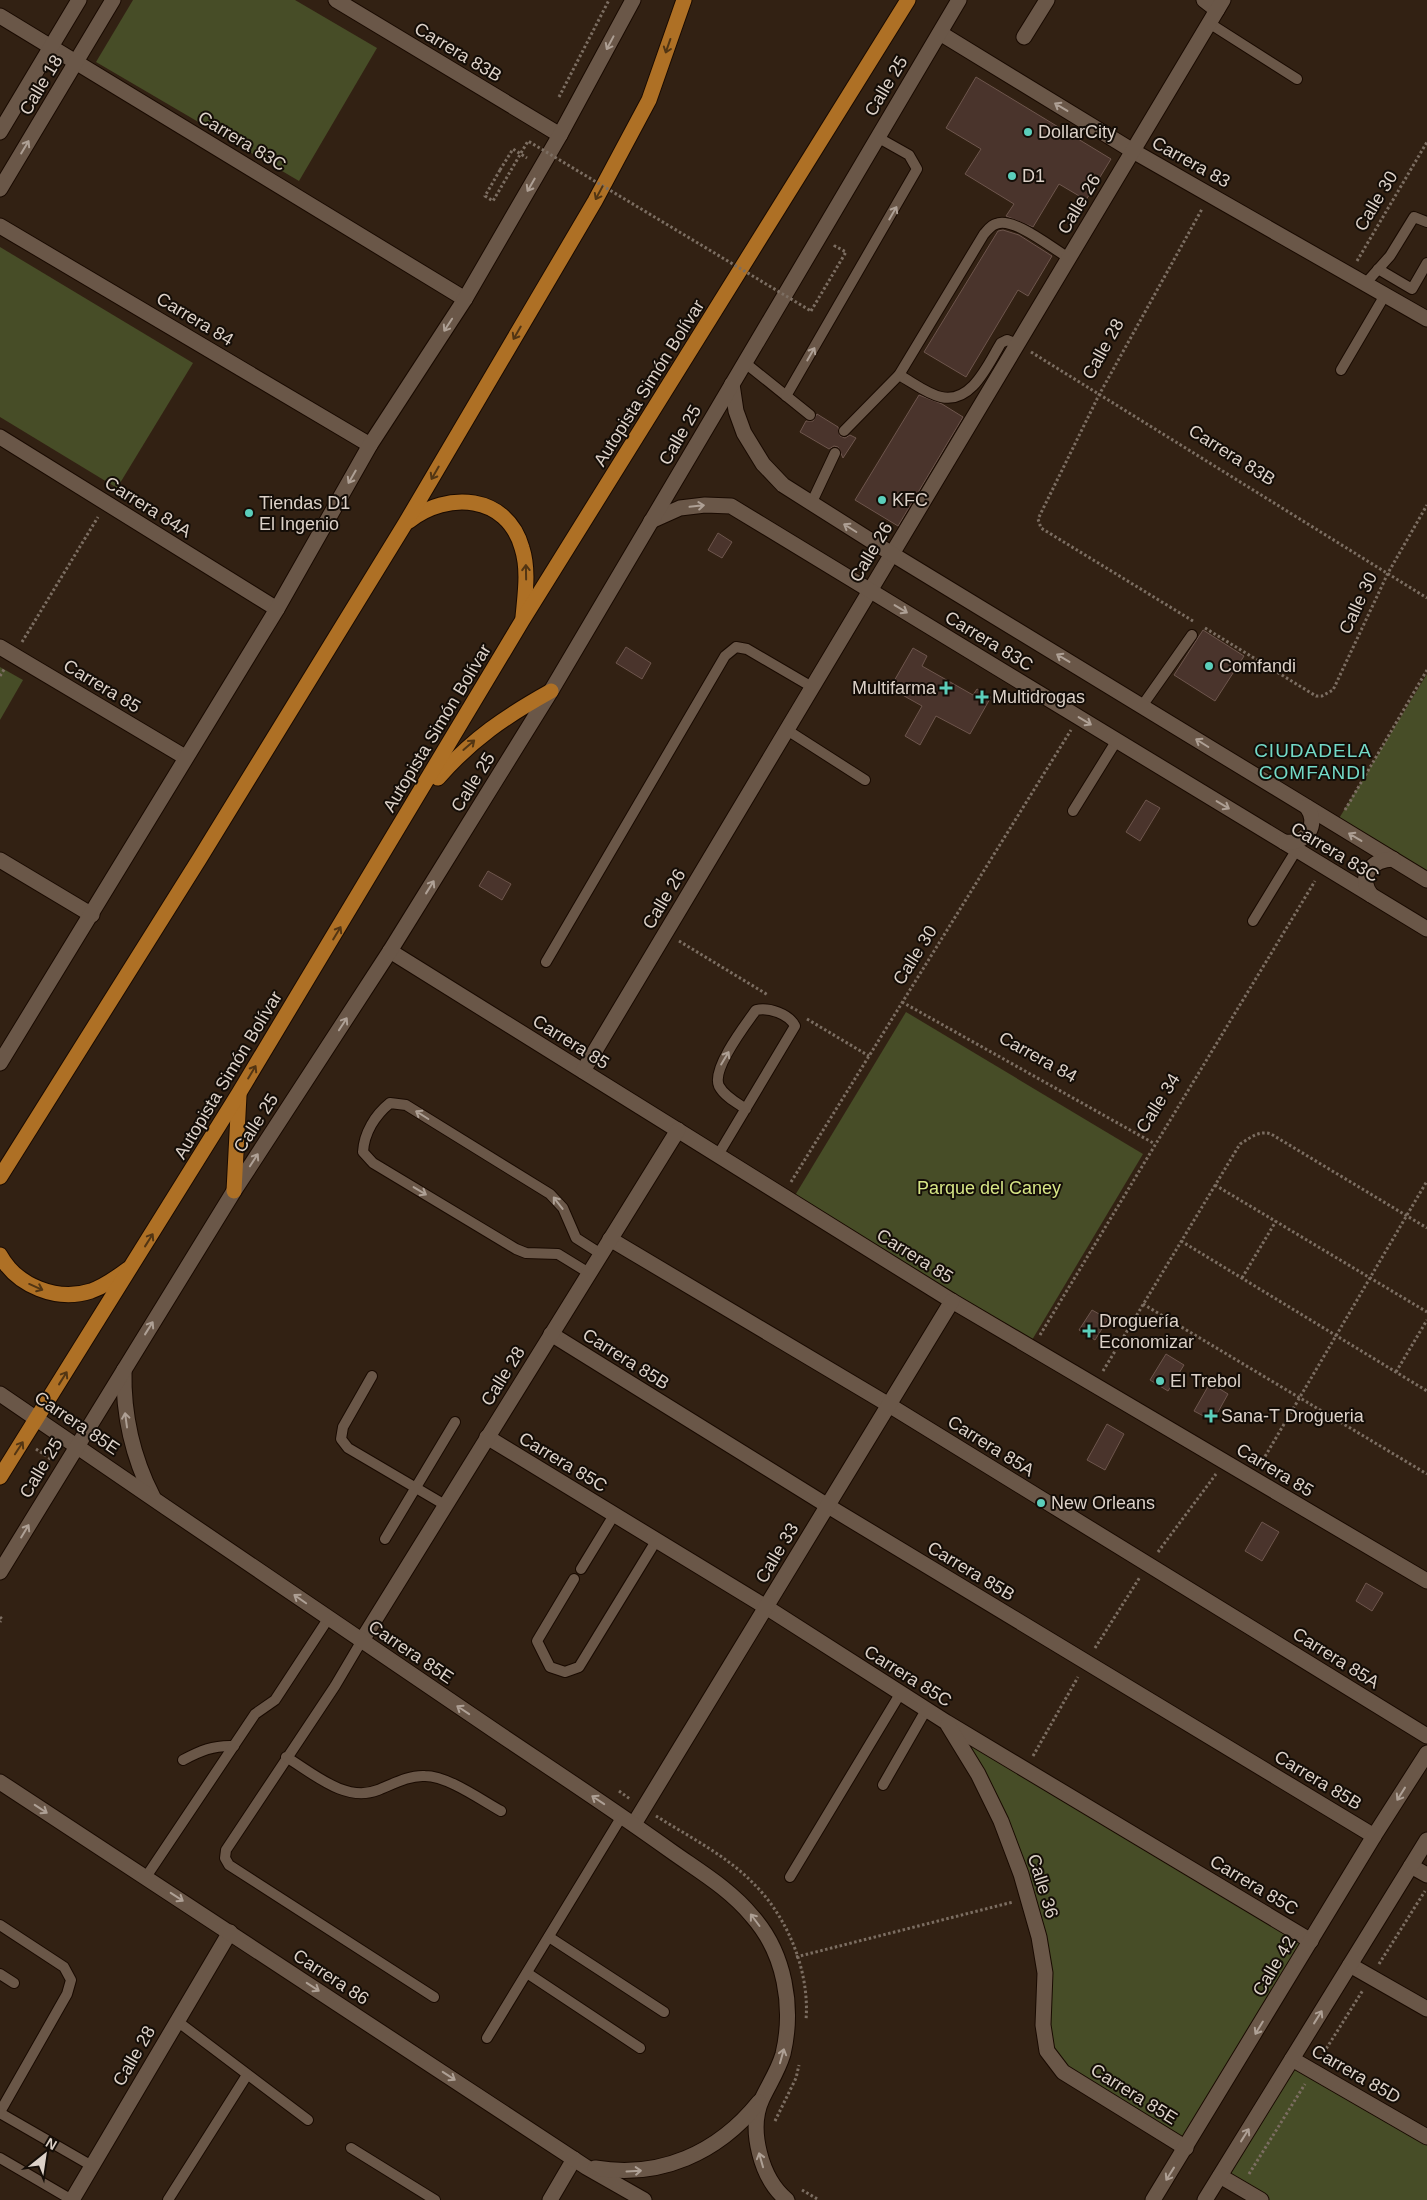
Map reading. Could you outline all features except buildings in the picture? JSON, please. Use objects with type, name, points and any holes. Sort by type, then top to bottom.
[{"type":"highway","points":[[0,1177],[195,866],[404,524],[595,201],[649,100],[684,0]]},
{"type":"highway","name":"Autopista Simón Bolívar","points":[[0,1477],[134,1265],[239,1093],[522,621],[908,0]]},
{"type":"highway","points":[[404,524],[434,505],[455,501],[487,506],[505,519],[518,535],[526,566],[522,621]]},
{"type":"highway","points":[[412,807],[458,754],[510,714],[551,691]]},
{"type":"highway","points":[[234,1191],[239,1093]]},
{"type":"highway","points":[[0,1255],[10,1269],[30,1285],[41,1290],[65,1294],[84,1293],[104,1286],[134,1265]]},
{"type":"street","name":"Calle 18","points":[[0,132],[78,0]]},
{"type":"street","name":"Calle 18","points":[[0,189],[113,0]]},
{"type":"street","name":"Carrera 83B","points":[[336,0],[560,135]]},
{"type":"street","points":[[0,1063],[277,609],[370,445],[465,299],[560,135],[633,0]]},
{"type":"street","name":"Calle 25","points":[[0,1572],[234,1191],[390,951],[551,691],[877,137],[960,0]]},
{"type":"street","points":[[1024,37],[1047,0]]},
{"type":"street","points":[[1204,0],[1220,5]]},
{"type":"street","name":"Calle 26","points":[[583,1071],[1220,5]]},
{"type":"street","name":"Carrera 83C","points":[[0,16],[465,299]]},
{"type":"street","name":"Carrera 83","points":[[940,33],[1133,150],[1427,319]]},
{"type":"street","name":"Carrera 84","points":[[0,226],[370,445]]},
{"type":"street","name":"Carrera 83C","points":[[732,384],[736,411],[744,433],[763,464],[783,485],[892,554],[1427,880]]},
{"type":"street","name":"Carrera 84A","points":[[0,437],[277,609]]},
{"type":"street","name":"Carrera 83C","points":[[652,521],[680,508],[706,505],[731,506],[1427,929]]},
{"type":"street","name":"Carrera 85","points":[[0,647],[185,758]]},
{"type":"street","points":[[1290,846],[1309,834],[1312,820],[1307,807]]},
{"type":"street","points":[[1371,895],[1366,885],[1368,869],[1381,860],[1393,859]]},
{"type":"street","points":[[0,860],[92,915]]},
{"type":"street","name":"Carrera 85","points":[[390,951],[952,1301],[1427,1581]]},
{"type":"street","name":"Calle 28","points":[[361,1642],[678,1130]]},
{"type":"street","name":"Carrera 85A","points":[[610,1239],[889,1405],[1427,1736]]},
{"type":"street","name":"Calle 33","points":[[628,1820],[766,1607],[952,1301]]},
{"type":"street","name":"Carrera 85B","points":[[551,1334],[828,1506],[1374,1836]]},
{"type":"street","points":[[124,1369],[126,1426],[134,1453],[154,1498]]},
{"type":"street","name":"Carrera 85E","points":[[0,1394],[361,1642],[628,1820],[727,1891],[753,1916],[770,1941],[779,1962]]},
{"type":"street","name":"Carrera 85C","points":[[487,1437],[766,1607],[926,1710],[1311,1941]]},
{"type":"street","name":"Calle 36","points":[[946,1722],[978,1774],[1002,1821],[1028,1898],[1039,1937],[1045,1973],[1043,2025],[1048,2051],[1063,2072]]},
{"type":"street","name":"Calle 42","points":[[1154,2200],[1374,1836],[1427,1753]]},
{"type":"street","name":"Carrera 86","points":[[0,1782],[580,2163],[644,2200]]},
{"type":"street","points":[[1205,2200],[1427,1840]]},
{"type":"street","points":[[1411,1866],[1427,1875]]},
{"type":"street","name":"Calle 28","points":[[72,2200],[230,1932]]},
{"type":"street","points":[[550,2200],[580,2163],[610,2171],[660,2168],[706,2150],[727,2136],[745,2119],[761,2100],[774,2080],[787,2034],[788,2009],[779,1962]]},
{"type":"street","points":[[1350,1965],[1427,2009]]},
{"type":"street","name":"Carrera 85D","points":[[1292,2059],[1427,2137]]},
{"type":"street","name":"Carrera 85E","points":[[1063,2072],[1186,2148]]},
{"type":"street","points":[[761,2100],[757,2134],[759,2155],[767,2176],[779,2194],[787,2200]]},
{"type":"street","points":[[1220,2176],[1261,2200]]},
{"type":"lane","points":[[1209,23],[1297,79]]},
{"type":"lane","points":[[786,396],[917,169],[909,155],[877,137]]},
{"type":"lane","points":[[1366,284],[1390,256],[1414,217],[1427,222]]},
{"type":"lane","points":[[844,431],[899,375],[984,234],[994,224],[1004,222],[1020,227],[1069,258]]},
{"type":"lane","points":[[1403,306],[1427,263]]},
{"type":"lane","points":[[1378,269],[1412,289]]},
{"type":"lane","points":[[1341,370],[1385,295]]},
{"type":"lane","points":[[899,375],[940,397],[954,398],[976,384],[1001,343],[1007,340],[1017,344]]},
{"type":"lane","points":[[744,362],[810,415]]},
{"type":"lane","points":[[811,504],[835,453]]},
{"type":"lane","points":[[1142,706],[1192,635]]},
{"type":"lane","points":[[546,962],[725,656],[736,647],[747,648],[812,687]]},
{"type":"lane","points":[[787,730],[865,780]]},
{"type":"lane","points":[[1073,811],[1117,740]]},
{"type":"lane","points":[[1253,921],[1290,846]]},
{"type":"lane","points":[[718,1155],[746,1109],[795,1026],[793,1021],[768,1008],[756,1010],[717,1072],[719,1085],[731,1099],[746,1109]]},
{"type":"lane","points":[[589,1273],[558,1254],[526,1253],[516,1250],[372,1163],[364,1152],[364,1139],[380,1112],[390,1103],[406,1105],[550,1194],[562,1208],[576,1238],[601,1254]]},
{"type":"lane","points":[[372,1376],[343,1427],[341,1439],[348,1448],[445,1505]]},
{"type":"lane","points":[[385,1539],[455,1422]]},
{"type":"lane","points":[[581,1569],[614,1515]]},
{"type":"lane","points":[[574,1579],[537,1641],[550,1667],[565,1672],[579,1668],[656,1541]]},
{"type":"lane","points":[[146,1877],[255,1714],[275,1700],[328,1619]]},
{"type":"lane","points":[[361,1642],[335,1686],[286,1757],[226,1850],[225,1858],[229,1864],[434,1997]]},
{"type":"lane","points":[[790,1877],[900,1694]]},
{"type":"lane","points":[[882,1784],[926,1710]]},
{"type":"lane","points":[[183,1760],[203,1749],[218,1746],[234,1746]]},
{"type":"lane","points":[[286,1757],[340,1790],[354,1794],[368,1794],[411,1778],[426,1776],[443,1779],[501,1811]]},
{"type":"lane","points":[[487,2038],[549,1937],[628,1820]]},
{"type":"lane","points":[[0,1924],[64,1967],[71,1980],[67,1994],[0,2113],[92,2166]]},
{"type":"lane","points":[[549,1937],[664,2012]]},
{"type":"lane","points":[[527,1973],[640,2048]]},
{"type":"lane","points":[[0,1974],[14,1983]]},
{"type":"lane","points":[[177,2021],[308,2120]]},
{"type":"lane","points":[[168,2200],[247,2075]]},
{"type":"lane","points":[[351,2148],[435,2200]]},
{"type":"lane","points":[[0,2158],[72,2200]]},
{"type":"lane","points":[[412,2200],[418,2190]]},
{"type":"path","points":[[527,158],[513,149],[485,196],[494,201],[528,142],[811,311],[846,252],[835,246],[830,255]]},
{"type":"path","name":"Calle 30","points":[[1349,274],[1427,142]]},
{"type":"path","name":"Calle 28","points":[[1212,194],[1099,395],[1043,505],[1038,520],[1040,528],[1308,690]]},
{"type":"path","name":"Carrera 83B","points":[[1017,344],[1427,598]]},
{"type":"path","points":[[0,676],[106,503]]},
{"type":"path","name":"Calle 30","points":[[1308,690],[1316,696],[1322,696],[1333,690],[1388,573],[1427,505]]},
{"type":"path","points":[[1344,810],[1427,670]]},
{"type":"path","name":"Calle 30","points":[[783,1195],[1071,730]]},
{"type":"path","name":"Calle 34","points":[[1032,1348],[1317,878]]},
{"type":"path","name":"Carrera 84","points":[[902,1002],[1155,1144]]},
{"type":"path","points":[[1094,1385],[1240,1144],[1258,1133],[1264,1131],[1271,1134],[1427,1228]]},
{"type":"path","points":[[1252,1478],[1427,1181]]},
{"type":"path","points":[[1215,1185],[1427,1312]]},
{"type":"path","points":[[1242,1278],[1276,1221]]},
{"type":"path","points":[[1181,1241],[1427,1391]]},
{"type":"path","points":[[1144,1304],[1427,1474]]},
{"type":"path","points":[[1396,1372],[1427,1320]]},
{"type":"path","points":[[32,1446],[54,1461]]},
{"type":"path","points":[[1026,1770],[1086,1662],[1148,1565],[1225,1462]]},
{"type":"path","points":[[0,1617],[2,1619],[0,1622]]},
{"type":"path","points":[[1240,2188],[1427,1887]]},
{"type":"path","points":[[779,1962],[1028,1898]]},
{"type":"green space","points":[[133,0],[295,0],[377,48],[299,181],[96,62]]},
{"type":"green space","points":[[0,247],[193,363],[117,488],[0,417]]},
{"type":"green space","points":[[0,667],[23,680],[0,720]]},
{"type":"green space","points":[[1427,674],[1427,880],[1335,825]]},
{"type":"green space","name":"Parque del Caney","points":[[906,1012],[1143,1154],[1032,1340],[794,1197]]},
{"type":"green space","points":[[946,1722],[1311,1941],[1186,2148],[1063,2072],[1047,2051],[1045,1973],[1021,1874]]},
{"type":"green space","points":[[1292,2059],[1427,2137],[1427,2200],[1261,2200],[1220,2176]]},
{"type":"place","name":"DollarCity","points":[[1028,132]]},
{"type":"place","name":"D1","points":[[1012,176]]},
{"type":"place","name":"KFC","points":[[882,500]]},
{"type":"place","name":"Tiendas D1 El Ingenio","points":[[249,513]]},
{"type":"place","name":"Comfandi","points":[[1209,666]]},
{"type":"place","name":"Multifarma","points":[[946,688]]},
{"type":"place","name":"Multidrogas","points":[[982,697]]},
{"type":"place","name":"Droguería Economizar","points":[[1089,1331]]},
{"type":"place","name":"El Trebol","points":[[1160,1381]]},
{"type":"place","name":"Sana-T Drogueria","points":[[1211,1416]]},
{"type":"place","name":"New Orleans","points":[[1041,1503]]},
{"type":"district","name":"CIUDADELA COMFANDI","points":[[1313,761]]}]
